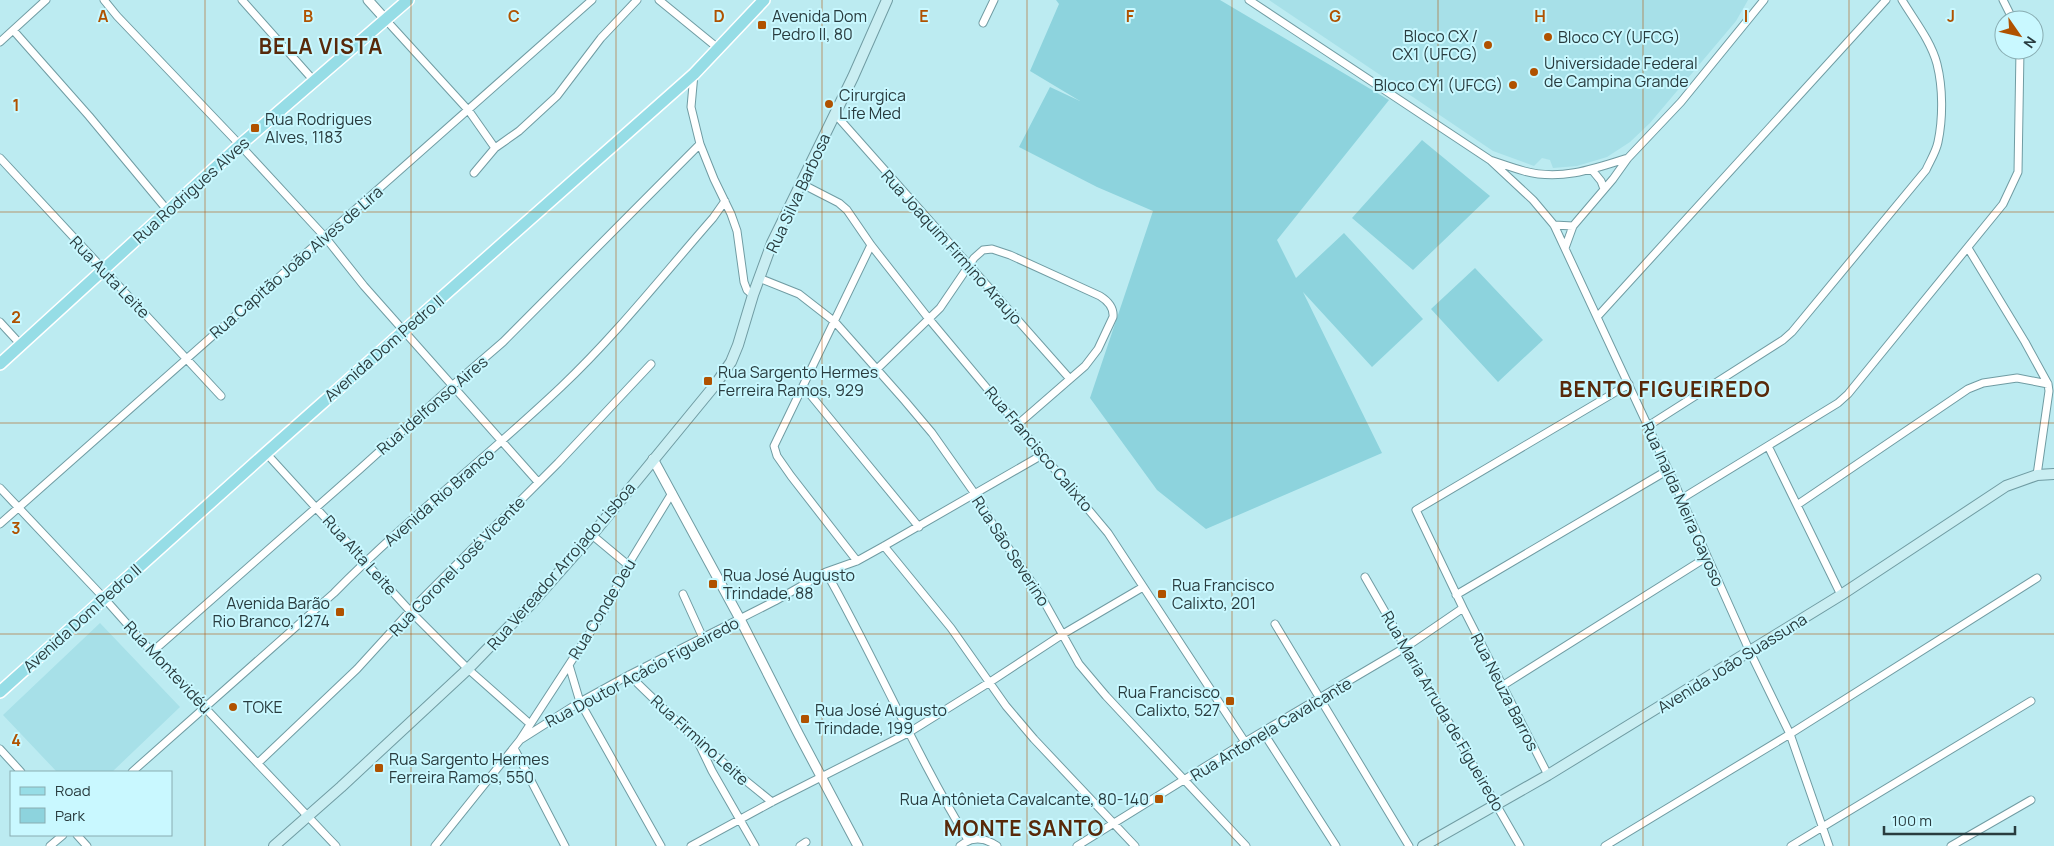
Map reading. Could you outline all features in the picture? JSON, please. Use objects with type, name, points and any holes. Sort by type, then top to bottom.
[{"type":"main road","name":"Rua Rodrigues Alves","points":[[0,364],[22,346],[240,145],[408,0]]},
{"type":"main road","name":"Avenida Dom Pedro II","points":[[0,692],[266,453],[694,74],[764,0]]},
{"type":"main road","name":"Rua Silva Barbosa","points":[[731,362],[772,244],[835,114],[887,0]]},
{"type":"main road","name":"Rua Vereador Arrojado Lisboa","points":[[274,846],[341,787],[468,669],[531,604],[592,535],[701,403],[731,362]]},
{"type":"main road","name":"Avenida João Suassuna","points":[[1424,846],[1548,775],[1750,652],[1841,595],[2006,486],[2037,475],[2054,474]]},
{"type":"street","points":[[0,42],[46,0]]},
{"type":"street","points":[[104,0],[325,237],[364,286],[538,482]]},
{"type":"street","points":[[242,0],[315,82]]},
{"type":"street","points":[[368,0],[469,111],[495,148]]},
{"type":"street","name":"Rua Capitão João Alves de Lira","points":[[0,524],[251,300],[469,111],[592,0]]},
{"type":"street","points":[[474,173],[495,148],[519,131],[557,96],[601,38],[637,0]]},
{"type":"street","points":[[659,0],[719,49]]},
{"type":"street","points":[[982,23],[994,0]]},
{"type":"street","points":[[1249,0],[1490,160],[1525,172],[1560,176],[1592,170],[1628,158]]},
{"type":"street","points":[[1598,316],[1886,0]]},
{"type":"street","points":[[1648,426],[1792,332],[1926,170],[1938,142],[1941,100],[1939,76],[1937,63],[1929,44],[1902,0]]},
{"type":"street","points":[[1565,248],[1573,226],[1628,158],[1681,102],[1763,1]]},
{"type":"street","points":[[13,30],[168,210]]},
{"type":"street","points":[[1681,499],[1838,403],[1848,394],[2003,204],[2018,172],[2020,60]]},
{"type":"street","points":[[694,74],[690,107],[700,144],[737,232],[744,282],[747,290],[753,295]]},
{"type":"street","name":"Rua Joaquim Firmino Araujo","points":[[835,114],[1070,379]]},
{"type":"street","name":"Rua Idelfonso Aires","points":[[152,652],[503,342],[700,144]]},
{"type":"street","name":"Rua Auta Leite","points":[[0,158],[221,396]]},
{"type":"street","name":"Rua Inalda Meira Gayoso","points":[[1490,160],[1533,200],[1554,225],[1598,316],[1750,652],[1790,734],[1829,846]]},
{"type":"street","points":[[1592,170],[1601,181],[1604,189]]},
{"type":"street","points":[[1516,185],[1520,174],[1525,172]]},
{"type":"street","name":"Rua Francisco Calixto","points":[[802,184],[843,206],[929,319],[1108,532],[1245,742]]},
{"type":"street","name":"Avenida Rio Branco","points":[[133,771],[327,599],[365,561],[503,442],[604,343],[713,218],[725,201]]},
{"type":"street","points":[[1554,225],[1573,226]]},
{"type":"street","points":[[857,561],[796,483],[777,456],[774,446],[871,245]]},
{"type":"street","points":[[1968,248],[2048,384],[2049,391],[2037,475]]},
{"type":"street","points":[[876,370],[929,319],[949,296],[979,252],[992,249],[1026,262],[1100,296],[1107,301],[1114,311],[1113,317],[1093,357],[1017,425]]},
{"type":"street","name":"Rua São Severino","points":[[759,278],[799,294],[835,322],[932,433],[975,494],[1063,634],[1068,648],[1079,664],[1246,846]]},
{"type":"street","points":[[0,322],[22,346]]},
{"type":"street","name":"Rua Coronel José Vicente","points":[[258,763],[333,693],[410,611],[453,571],[651,364]]},
{"type":"street","points":[[1797,505],[1968,389],[1983,383],[2017,378],[2048,384]]},
{"type":"street","name":"Rua Neuza Barros","points":[[1548,775],[1456,595],[1416,510],[1629,384]]},
{"type":"street","points":[[804,387],[919,527]]},
{"type":"street","points":[[1768,446],[1841,595]]},
{"type":"street","name":"Rua Alta Leite","points":[[266,453],[410,611],[468,669],[529,724]]},
{"type":"street","name":"Rua Doutor Acácio Figueiredo","points":[[435,846],[520,740],[580,702],[629,675],[740,619],[826,572],[857,561],[1042,455]]},
{"type":"street","points":[[653,459],[740,619],[858,846]]},
{"type":"street","points":[[1456,595],[1668,470]]},
{"type":"street","name":"Rua Montevidéu","points":[[0,488],[336,846]]},
{"type":"street","name":"Rua Conde Deu","points":[[529,724],[604,611],[628,565],[672,493]]},
{"type":"street","points":[[592,535],[628,565]]},
{"type":"street","points":[[884,546],[951,628],[1006,706],[1034,740],[1135,846]]},
{"type":"street","points":[[1502,686],[1707,557]]},
{"type":"street","points":[[826,572],[853,619],[908,733],[968,840]]},
{"type":"street","name":"Rua Maria Arruda de Figueiredo","points":[[1365,577],[1520,846]]},
{"type":"street","points":[[1605,846],[1790,734],[2037,578]]},
{"type":"street","points":[[691,846],[772,802],[908,733],[1063,634],[1143,587]]},
{"type":"street","points":[[683,594],[703,638]]},
{"type":"street","name":"Rua Antonela Cavalcante","points":[[1078,846],[1245,742],[1406,646],[1463,608]]},
{"type":"street","points":[[1275,624],[1409,846]]},
{"type":"street","points":[[569,665],[580,702],[661,846]]},
{"type":"street","name":"Rua Firmino Leite","points":[[629,675],[698,742],[772,802]]},
{"type":"street","points":[[1791,846],[2031,700]]},
{"type":"street","points":[[520,740],[529,724]]},
{"type":"street","points":[[1263,732],[1336,846]]},
{"type":"street","points":[[698,742],[755,846]]},
{"type":"street","points":[[514,748],[565,846]]},
{"type":"street","points":[[0,749],[20,771]]},
{"type":"street","points":[[1951,846],[2031,800]]},
{"type":"street","points":[[284,846],[286,835]]},
{"type":"street","points":[[50,846],[63,836]]},
{"type":"street","points":[[78,836],[87,846]]},
{"type":"street","points":[[960,846],[968,840],[978,838],[996,846]]},
{"type":"shaded area","name":"Universidade Federal de Campina Grande","points":[[1269,0],[1748,0],[1736,21],[1650,123],[1630,142],[1607,157],[1577,166],[1553,168],[1550,160],[1542,158],[1534,166],[1493,151]]},
{"type":"shaded area","points":[[100,623],[180,707],[113,771],[56,771],[3,715]]},
{"type":"green space","points":[[1056,0],[1220,0],[1389,100],[1277,240],[1296,278],[1344,233],[1423,319],[1372,367],[1303,292],[1382,453],[1206,529],[1157,490],[1090,398],[1153,211],[1097,187],[1019,147],[1050,87],[1080,101],[1030,71],[1059,4]]},
{"type":"green space","points":[[1422,140],[1490,196],[1413,270],[1352,218]]},
{"type":"green space","points":[[1475,268],[1543,340],[1498,382],[1431,309]]},
{"type":"place","name":"Avenida Dom Pedro II, 80","points":[[762,25]]},
{"type":"place","name":"Bloco CY (UFCG)","points":[[1548,37]]},
{"type":"place","name":"Bloco CX / CX1 (UFCG)","points":[[1488,45]]},
{"type":"place","name":"Universidade Federal de Campina Grande","points":[[1534,72]]},
{"type":"place","name":"Bloco CY1 (UFCG)","points":[[1513,85]]},
{"type":"place","name":"Cirurgica Life Med","points":[[829,104]]},
{"type":"place","name":"Rua Rodrigues Alves, 1183","points":[[255,128]]},
{"type":"place","name":"Rua Sargento Hermes Ferreira Ramos, 929","points":[[708,381]]},
{"type":"place","name":"Rua José Augusto Trindade, 88","points":[[713,584]]},
{"type":"place","name":"Rua Francisco Calixto, 201","points":[[1162,594]]},
{"type":"place","name":"Avenida Barão Rio Branco, 1274","points":[[340,612]]},
{"type":"place","name":"Rua Francisco Calixto, 527","points":[[1230,701]]},
{"type":"place","name":"TOKE","points":[[233,707]]},
{"type":"place","name":"Rua José Augusto Trindade, 199","points":[[805,719]]},
{"type":"place","name":"Rua Sargento Hermes Ferreira Ramos, 550","points":[[379,768]]},
{"type":"place","name":"Rua Antônieta Cavalcante, 80-140","points":[[1159,799]]},
{"type":"district","name":"BELA VISTA","points":[[321,46]]},
{"type":"district","name":"BENTO FIGUEIREDO","points":[[1665,389]]},
{"type":"district","name":"MONTE SANTO","points":[[1024,828]]}]
